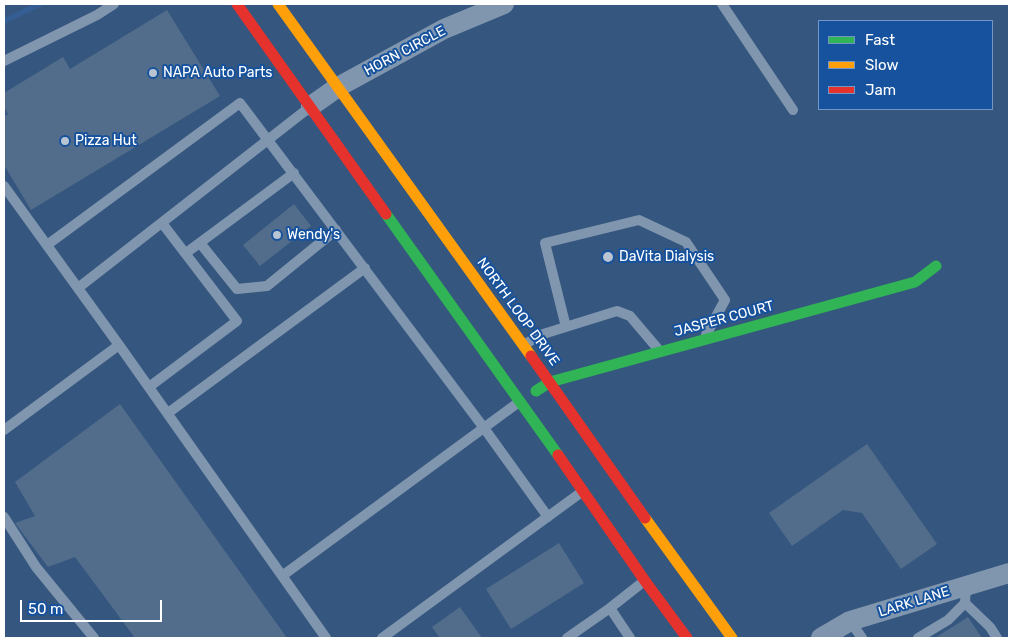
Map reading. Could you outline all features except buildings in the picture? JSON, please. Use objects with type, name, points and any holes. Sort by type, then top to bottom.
[{"type":"main road","points":[[237,4],[687,638]]},
{"type":"main road","name":"NORTH LOOP DRIVE","points":[[278,4],[732,638]]},
{"type":"main road","name":"JASPER COURT","points":[[520,402],[550,382],[914,282],[936,266]]},
{"type":"street","name":"HORN CIRCLE","points":[[311,106],[338,87],[444,29],[493,6]]},
{"type":"street","name":"LARK LANE","points":[[821,638],[850,621],[966,595],[1009,573]]},
{"type":"lane","points":[[4,61],[97,15],[114,4]]},
{"type":"lane","points":[[722,4],[792,110]]},
{"type":"lane","points":[[47,245],[240,103],[484,428],[548,517]]},
{"type":"lane","points":[[78,288],[311,106]]},
{"type":"lane","points":[[186,254],[294,173]]},
{"type":"lane","points":[[4,186],[168,413],[326,638]]},
{"type":"lane","points":[[566,327],[545,243],[639,220],[686,242],[725,300],[704,340]]},
{"type":"lane","points":[[149,387],[237,321],[162,223]]},
{"type":"lane","points":[[200,243],[237,290],[267,286],[336,230]]},
{"type":"lane","points":[[168,413],[364,268]]},
{"type":"lane","points":[[524,345],[540,335],[617,311],[630,316],[660,352]]},
{"type":"lane","points":[[4,430],[119,345]]},
{"type":"lane","points":[[282,576],[520,402]]},
{"type":"lane","points":[[382,638],[584,491]]},
{"type":"lane","points":[[4,517],[36,567],[94,638]]},
{"type":"lane","points":[[566,638],[645,581]]},
{"type":"lane","points":[[918,638],[948,620],[966,595],[997,638]]},
{"type":"lane","points":[[610,608],[630,638]]},
{"type":"lane","points":[[850,621],[862,638]]},
{"type":"waterway","points":[[4,21],[40,4]]},
{"type":"traffic: fast","points":[[386,214],[558,455]]},
{"type":"traffic: fast","points":[[536,391],[550,382],[915,282],[936,266]]},
{"type":"traffic: slow","points":[[278,4],[531,356]]},
{"type":"traffic: slow","points":[[645,518],[732,638]]},
{"type":"traffic: jam","points":[[237,4],[386,214]]},
{"type":"traffic: jam","points":[[531,356],[645,518]]},
{"type":"traffic: jam","points":[[558,455],[687,638]]},
{"type":"place","name":"NAPA Auto Parts","points":[[153,73]]},
{"type":"place","name":"Pizza Hut","points":[[65,141]]},
{"type":"place","name":"Wendy's","points":[[277,235]]},
{"type":"place","name":"DaVita Dialysis","points":[[608,257]]}]
